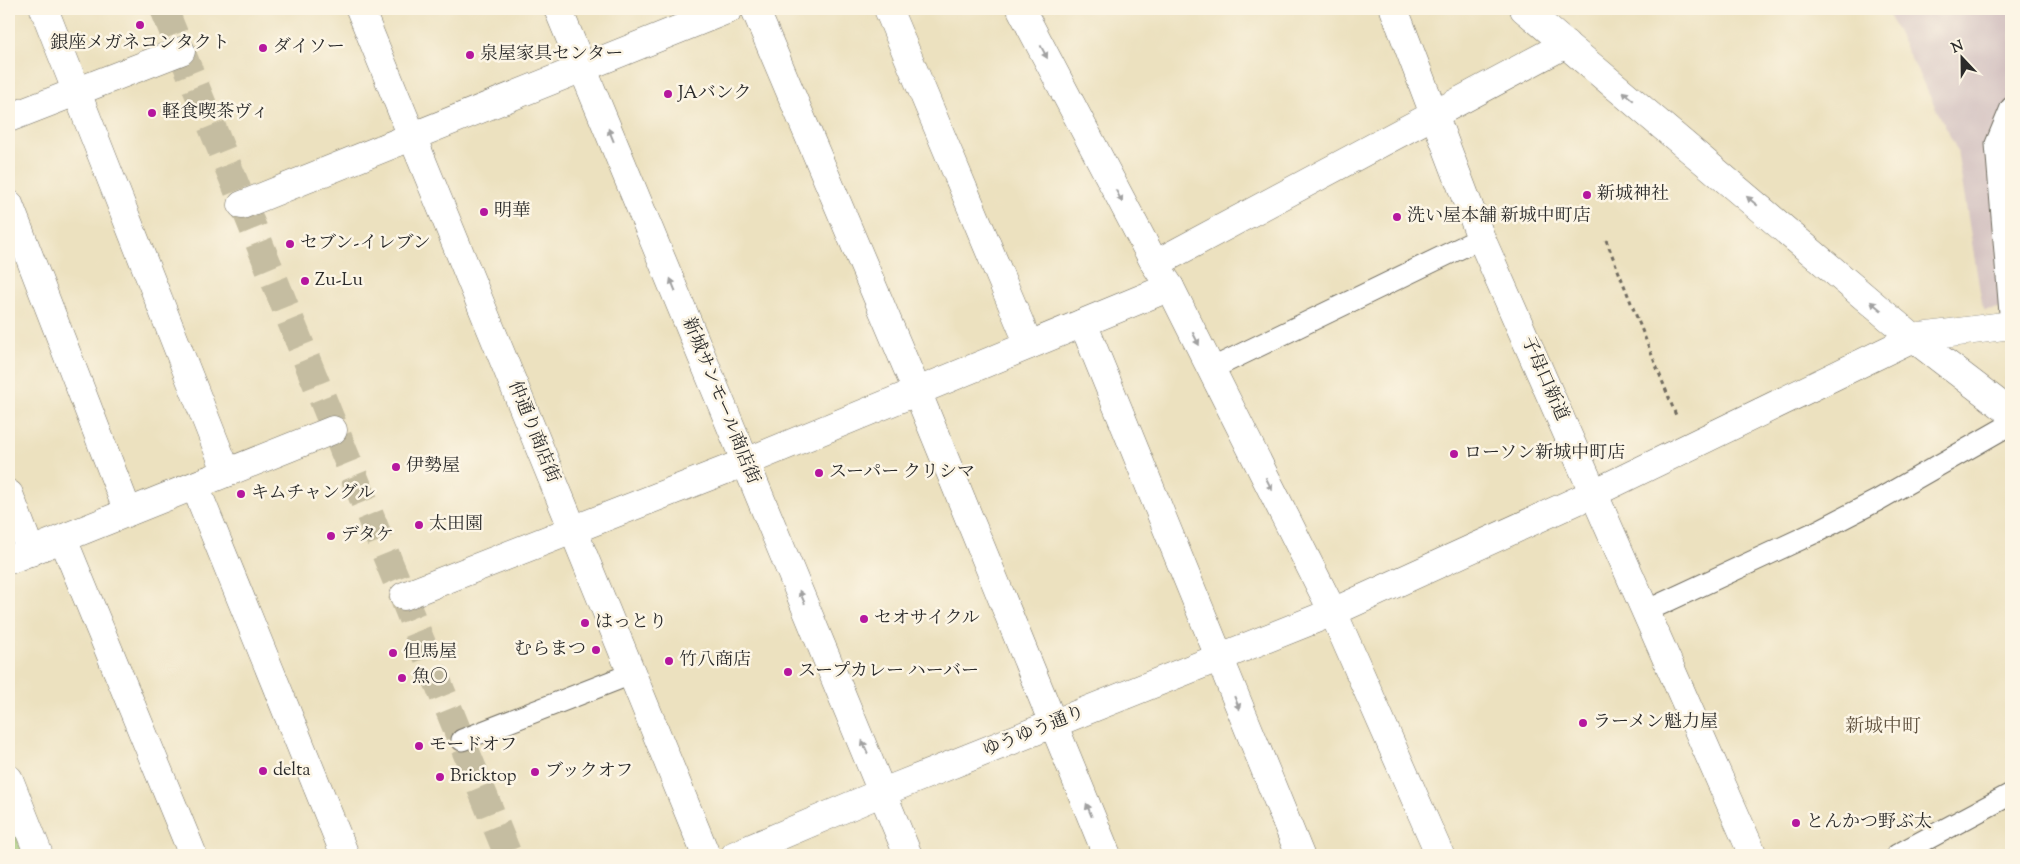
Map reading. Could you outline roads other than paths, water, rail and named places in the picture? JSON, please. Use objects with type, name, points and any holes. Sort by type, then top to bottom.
[{"type":"street","points":[[44,9],[227,473]]},
{"type":"street","name":"仲通り商店街","points":[[360,9],[706,855]]},
{"type":"street","name":"新城サンモール商店街","points":[[558,9],[908,855]]},
{"type":"street","points":[[242,205],[729,9]]},
{"type":"street","points":[[756,9],[917,391],[1107,855]]},
{"type":"street","points":[[888,9],[1029,345]]},
{"type":"street","points":[[1021,9],[1170,287],[1333,612],[1440,855]]},
{"type":"street","name":"子母口新道","points":[[1394,9],[1433,115],[1482,238],[1753,855]]},
{"type":"street","points":[[1524,9],[1913,338],[2011,413]]},
{"type":"street","points":[[1156,264],[1566,44]]},
{"type":"street","points":[[9,118],[181,51]]},
{"type":"street","points":[[9,204],[128,512]]},
{"type":"street","points":[[404,596],[746,462],[1170,287]]},
{"type":"street","points":[[1083,323],[1218,658],[1300,855]]},
{"type":"street","name":"ゆうゆう通り","points":[[735,855],[883,792],[1333,612],[1594,492],[1913,338],[2011,325]]},
{"type":"street","points":[[9,494],[20,556],[333,430]]},
{"type":"street","points":[[195,486],[346,855]]},
{"type":"street","points":[[62,539],[193,855]]},
{"type":"street","points":[[9,779],[39,855]]},
{"type":"lane","points":[[2011,108],[1996,144],[2009,276],[2011,325]]},
{"type":"lane","points":[[1211,369],[1482,238]]},
{"type":"lane","points":[[1646,611],[1826,526],[2011,424]]},
{"type":"lane","points":[[462,740],[631,674]]},
{"type":"lane","points":[[1896,855],[2011,794]]},
{"type":"tunnel","points":[[164,9],[508,855]]},
{"type":"place","name":"銀座メガネコンタクト","points":[[140,25]]},
{"type":"place","name":"ダイソー","points":[[263,48]]},
{"type":"place","name":"泉屋家具センター","points":[[470,55]]},
{"type":"place","name":"JAバンク","points":[[668,94]]},
{"type":"place","name":"軽食喫茶ヴィ","points":[[152,113]]},
{"type":"place","name":"新城神社","points":[[1587,195]]},
{"type":"place","name":"明華","points":[[484,212]]},
{"type":"place","name":"洗い屋本舗 新城中町店","points":[[1397,217]]},
{"type":"place","name":"セブン-イレブン","points":[[290,244]]},
{"type":"place","name":"Zu-Lu","points":[[305,281]]},
{"type":"place","name":"ローソン新城中町店","points":[[1454,454]]},
{"type":"place","name":"伊勢屋","points":[[396,467]]},
{"type":"place","name":"スーパー クリシマ","points":[[819,473]]},
{"type":"place","name":"キムチャングル","points":[[241,494]]},
{"type":"place","name":"太田園","points":[[419,525]]},
{"type":"place","name":"デタケ","points":[[331,536]]},
{"type":"place","name":"セオサイクル","points":[[864,619]]},
{"type":"place","name":"はっとり","points":[[585,623]]},
{"type":"place","name":"むらまつ","points":[[596,650]]},
{"type":"place","name":"但馬屋","points":[[393,653]]},
{"type":"place","name":"竹八商店","points":[[669,661]]},
{"type":"place","name":"スープカレー ハーバー","points":[[788,672]]},
{"type":"place","name":"魚○","points":[[402,678]]},
{"type":"place","name":"ラーメン魁力屋","points":[[1583,723]]},
{"type":"place","name":"モードオフ","points":[[419,746]]},
{"type":"place","name":"delta","points":[[263,771]]},
{"type":"place","name":"ブックオフ","points":[[535,772]]},
{"type":"place","name":"Bricktop","points":[[440,777]]},
{"type":"place","name":"とんかつ野ぶ太","points":[[1796,823]]},
{"type":"district","name":"新城中町","points":[[1883,727]]}]
